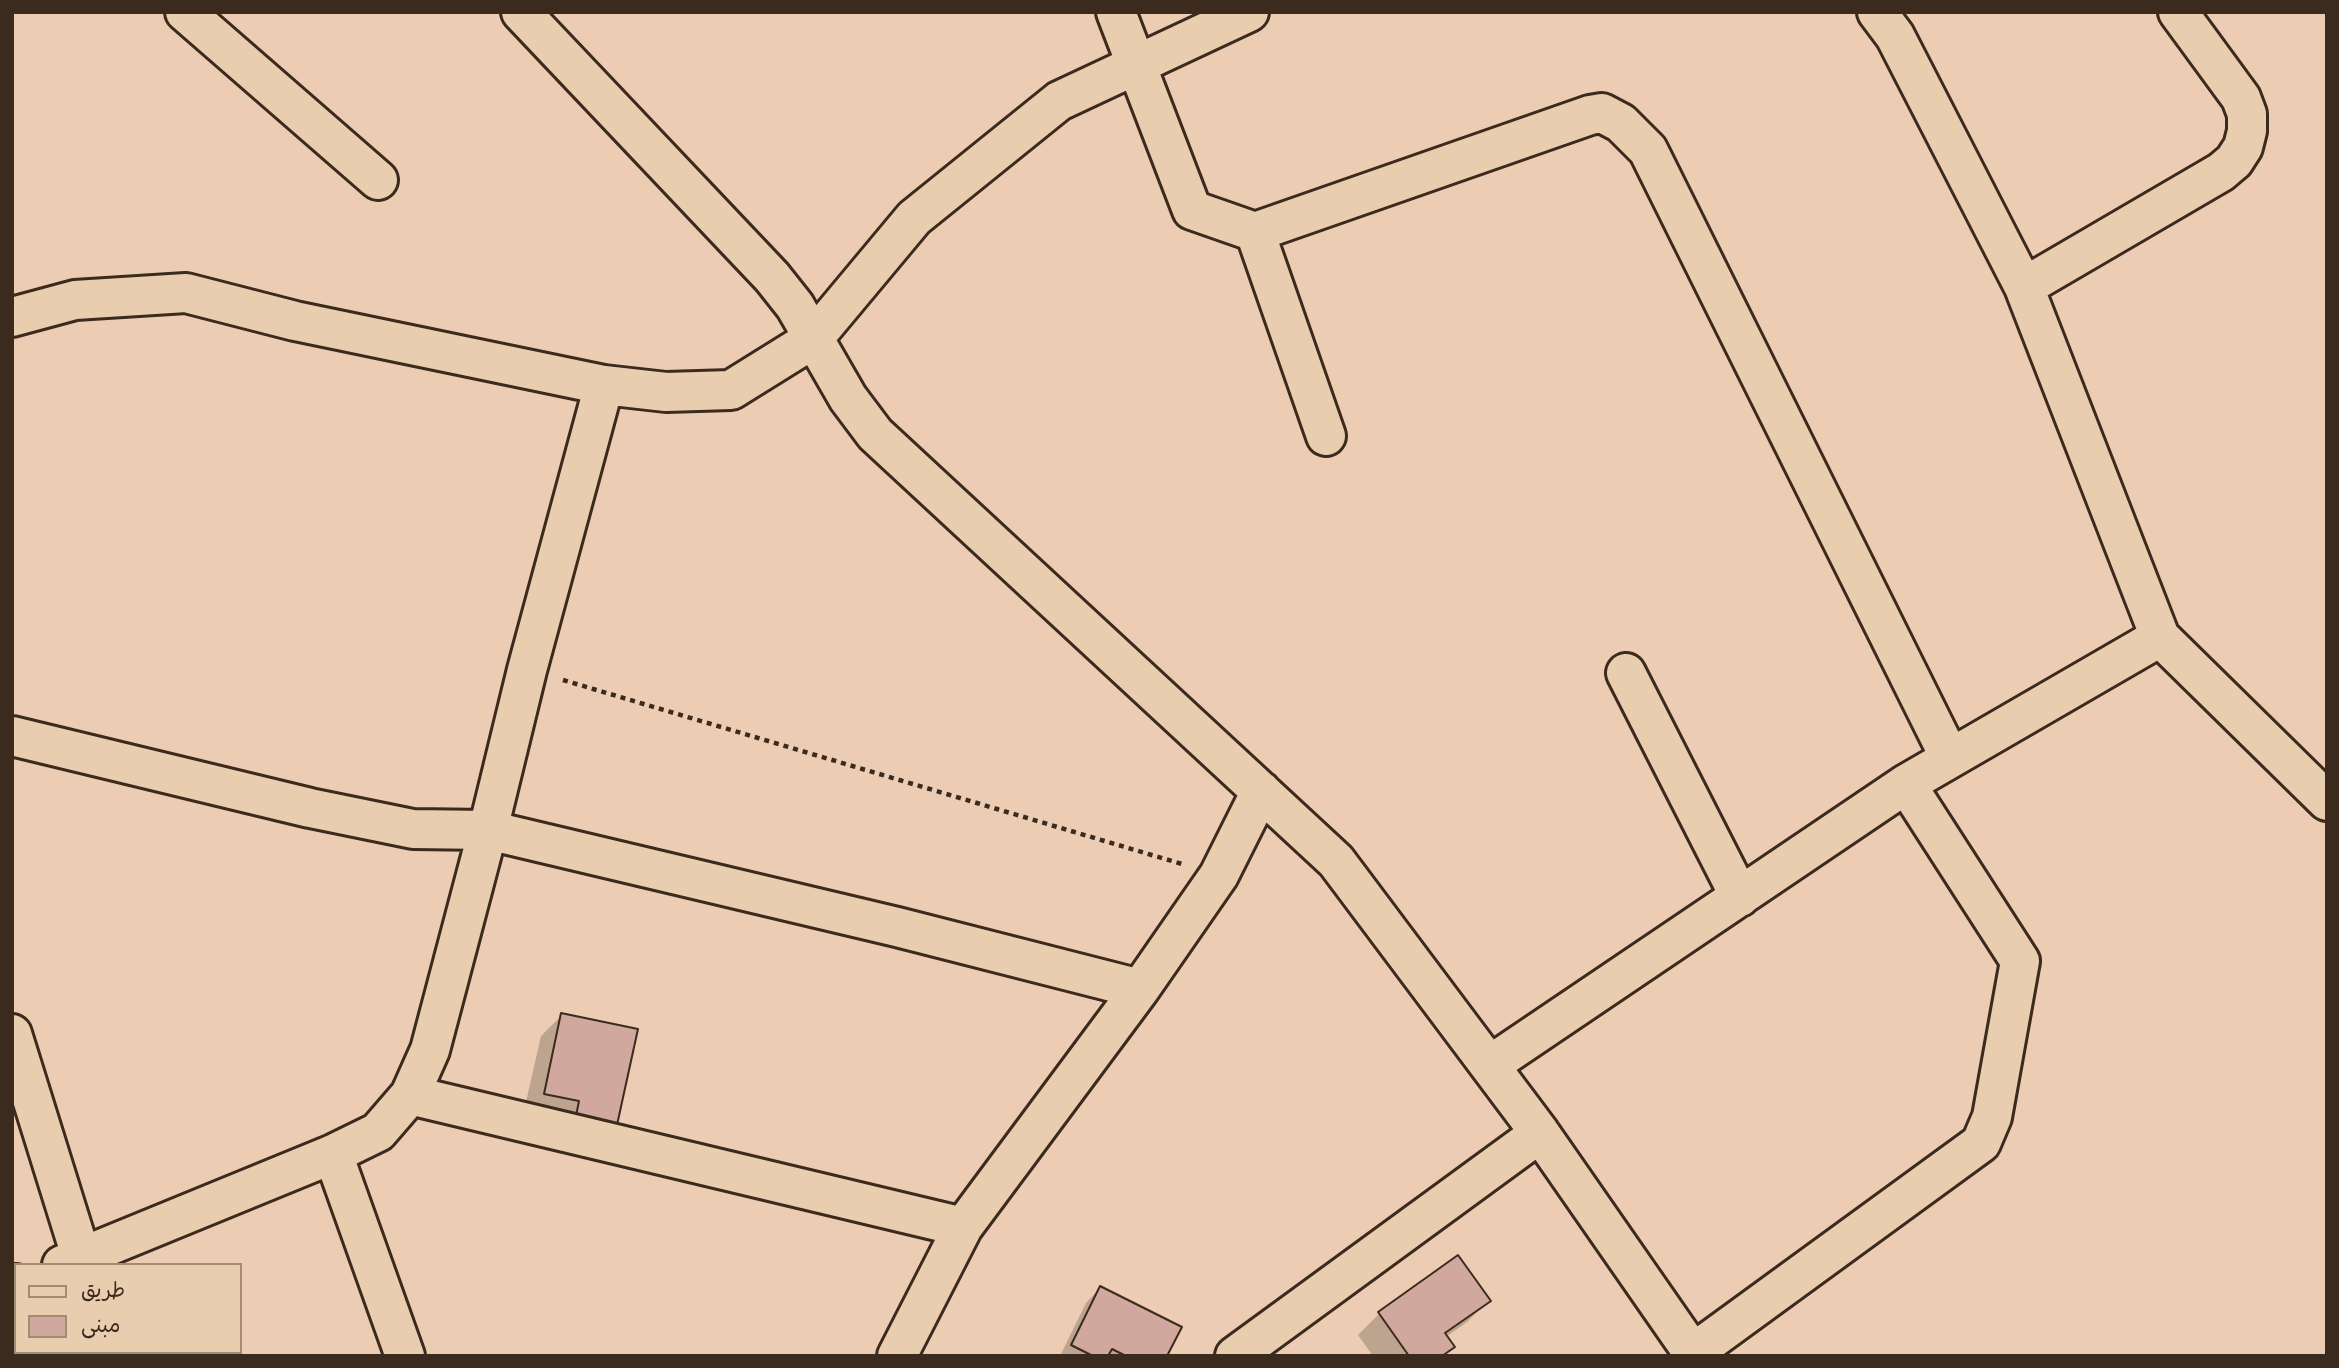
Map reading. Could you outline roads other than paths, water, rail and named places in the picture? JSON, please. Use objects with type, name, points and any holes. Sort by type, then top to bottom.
[{"type":"street","points":[[185,12],[378,180]]},
{"type":"street","points":[[521,12],[772,277],[795,306],[848,398],[876,434],[1336,861],[1540,1133],[1694,1354],[1980,1143],[1992,1117],[2020,961],[1906,784]]},
{"type":"street","points":[[1116,12],[1192,210],[1255,232],[1590,115],[1602,113],[1621,123],[1648,150],[1950,758]]},
{"type":"street","points":[[12,317],[75,300],[186,293],[295,321],[604,385],[666,392],[731,390],[813,338],[914,218],[1059,101],[1249,12]]},
{"type":"street","points":[[1877,12],[1895,36],[2024,287],[2161,638],[2327,802]]},
{"type":"street","points":[[2024,287],[2221,172],[2234,161],[2243,147],[2248,131],[2241,98],[2178,12]]},
{"type":"street","points":[[1255,232],[1326,436]]},
{"type":"street","points":[[12,1034],[71,1261],[333,1154],[378,1132],[410,1095],[430,1050],[527,670],[604,385]]},
{"type":"street","points":[[1489,1065],[1906,784],[2161,638]]},
{"type":"street","points":[[1626,673],[1741,897]]},
{"type":"street","points":[[12,736],[310,808],[413,829],[488,830],[897,927],[1140,989]]},
{"type":"street","points":[[897,1356],[963,1227],[1140,989],[1219,875],[1261,791]]},
{"type":"street","points":[[410,1095],[963,1227]]},
{"type":"street","points":[[1236,1356],[1540,1133]]},
{"type":"street","points":[[333,1154],[405,1356]]}]
